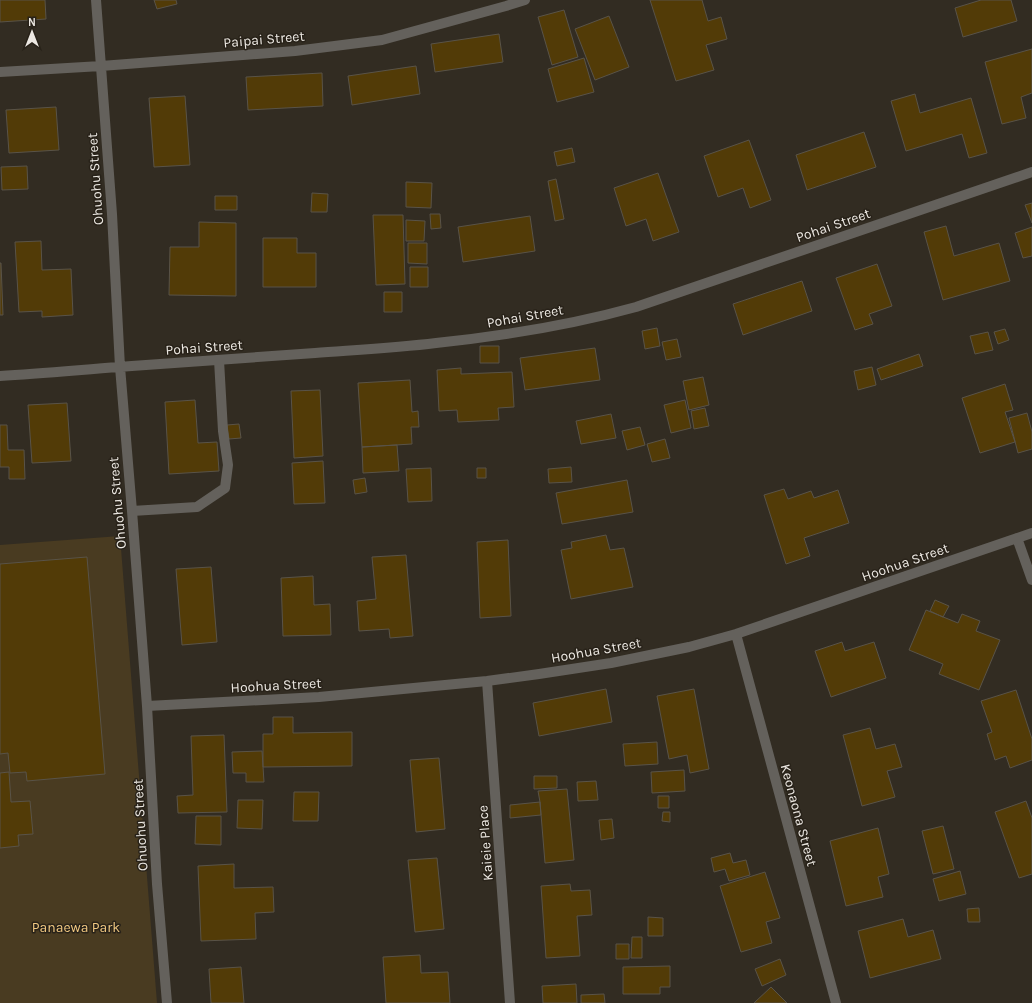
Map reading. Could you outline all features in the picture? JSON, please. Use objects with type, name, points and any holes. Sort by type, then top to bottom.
[{"type":"street","name":"Ohuohu Street","points":[[96,0],[112,214],[120,367],[147,706],[157,884],[167,1003]]},
{"type":"street","name":"Paipai Street","points":[[0,72],[295,51],[382,40],[525,0]]},
{"type":"street","name":"Pohai Street","points":[[0,376],[428,344],[531,330],[610,314],[643,304],[1032,172]]},
{"type":"street","points":[[132,511],[197,507],[225,488],[228,465],[223,431],[219,360]]},
{"type":"street","name":"Hoohua Street","points":[[147,706],[319,697],[487,682],[611,663],[689,647],[736,634],[1032,533]]},
{"type":"street","points":[[1017,538],[1032,580]]},
{"type":"street","name":"Keonaona Street","points":[[736,634],[836,1003]]},
{"type":"street","name":"Kaieie Place","points":[[487,682],[510,1003]]},
{"type":"green space","name":"Panaewa Park","points":[[120,536],[157,1003],[0,1003],[0,545]]},
{"type":"building","points":[[0,0],[45,0],[46,19],[0,22]]},
{"type":"building","points":[[154,0],[176,0],[177,4],[157,9]]},
{"type":"building","points":[[650,0],[702,0],[708,21],[721,17],[727,39],[706,45],[714,70],[676,81]]},
{"type":"building","points":[[981,0],[1011,0],[1017,21],[963,37],[955,8]]},
{"type":"building","points":[[564,10],[578,57],[552,65],[538,17]]},
{"type":"building","points":[[609,16],[629,67],[595,80],[575,29]]},
{"type":"building","points":[[499,34],[503,62],[435,72],[431,44]]},
{"type":"building","points":[[1032,49],[1032,93],[1021,97],[1026,118],[1002,124],[985,62]]},
{"type":"building","points":[[584,58],[594,92],[557,102],[548,69]]},
{"type":"building","points":[[416,66],[420,94],[352,105],[348,76]]},
{"type":"building","points":[[322,73],[323,106],[248,110],[246,77]]},
{"type":"building","points":[[915,94],[920,113],[971,98],[987,153],[969,158],[962,134],[906,151],[891,101]]},
{"type":"building","points":[[185,96],[190,165],[154,167],[149,98]]},
{"type":"building","points":[[56,107],[59,150],[9,153],[6,110]]},
{"type":"building","points":[[864,132],[876,167],[807,190],[796,155]]},
{"type":"building","points":[[749,140],[771,200],[750,208],[743,188],[718,197],[704,156]]},
{"type":"building","points":[[572,148],[575,162],[557,166],[554,152]]},
{"type":"building","points":[[27,166],[28,189],[2,190],[1,167]]},
{"type":"building","points":[[658,173],[679,232],[653,241],[646,219],[626,226],[614,188]]},
{"type":"building","points":[[556,179],[564,219],[555,221],[548,181]]},
{"type":"building","points":[[406,182],[432,183],[431,208],[406,207]]},
{"type":"building","points":[[312,193],[328,194],[327,212],[311,212]]},
{"type":"building","points":[[215,196],[237,196],[237,210],[215,210]]},
{"type":"building","points":[[1032,203],[1032,223],[1025,205]]},
{"type":"building","points":[[430,214],[440,214],[441,228],[431,229]]},
{"type":"building","points":[[373,215],[403,215],[405,284],[376,285]]},
{"type":"building","points":[[530,216],[535,251],[463,262],[458,227]]},
{"type":"building","points":[[406,220],[425,221],[424,241],[406,241]]},
{"type":"building","points":[[199,222],[236,223],[236,296],[169,295],[170,247],[199,247]]},
{"type":"building","points":[[946,226],[954,256],[999,243],[1010,281],[943,300],[924,232]]},
{"type":"building","points":[[1032,227],[1032,256],[1023,258],[1015,233]]},
{"type":"building","points":[[263,238],[297,238],[297,253],[316,253],[316,287],[263,287]]},
{"type":"building","points":[[41,241],[42,270],[71,269],[73,315],[42,317],[42,311],[19,312],[15,242]]},
{"type":"building","points":[[408,243],[427,243],[427,264],[408,263]]},
{"type":"building","points":[[1,263],[3,315],[0,315]]},
{"type":"building","points":[[877,264],[892,306],[869,314],[873,324],[855,330],[836,278]]},
{"type":"building","points":[[410,267],[428,267],[428,287],[410,287]]},
{"type":"building","points":[[802,281],[812,311],[743,335],[733,304]]},
{"type":"building","points":[[384,292],[402,292],[402,312],[384,312]]},
{"type":"building","points":[[657,328],[660,346],[645,349],[642,331]]},
{"type":"building","points":[[1005,329],[1009,340],[998,344],[994,332]]},
{"type":"building","points":[[988,332],[993,350],[975,354],[970,336]]},
{"type":"building","points":[[677,339],[681,357],[666,360],[662,342]]},
{"type":"building","points":[[480,346],[499,346],[499,363],[480,363]]},
{"type":"building","points":[[595,348],[600,380],[525,390],[520,358]]},
{"type":"building","points":[[919,354],[923,366],[881,380],[877,369]]},
{"type":"building","points":[[872,367],[876,385],[858,390],[854,371]]},
{"type":"building","points":[[461,368],[461,374],[512,372],[514,407],[498,408],[499,420],[458,422],[457,410],[439,411],[437,370]]},
{"type":"building","points":[[703,377],[709,405],[689,410],[683,381]]},
{"type":"building","points":[[410,380],[412,412],[418,411],[419,427],[411,427],[412,444],[362,447],[358,383]]},
{"type":"building","points":[[1005,384],[1013,410],[1005,412],[1015,442],[980,453],[962,398]]},
{"type":"building","points":[[320,390],[323,456],[294,458],[291,391]]},
{"type":"building","points":[[195,400],[198,443],[217,442],[219,471],[169,474],[165,402]]},
{"type":"building","points":[[685,400],[691,428],[671,433],[664,405]]},
{"type":"building","points":[[67,403],[71,461],[32,463],[28,405]]},
{"type":"building","points":[[705,408],[709,426],[694,429],[691,411]]},
{"type":"building","points":[[1027,413],[1032,432],[1032,449],[1018,453],[1009,418]]},
{"type":"building","points":[[611,414],[616,438],[581,444],[576,421]]},
{"type":"building","points":[[239,424],[241,438],[229,439],[227,425]]},
{"type":"building","points":[[0,425],[7,425],[8,450],[24,450],[25,479],[9,479],[9,467],[0,467]]},
{"type":"building","points":[[640,427],[645,445],[627,450],[622,431]]},
{"type":"building","points":[[665,439],[670,458],[652,462],[647,444]]},
{"type":"building","points":[[397,445],[399,471],[363,473],[362,447]]},
{"type":"building","points":[[323,461],[325,503],[294,504],[292,463]]},
{"type":"building","points":[[571,467],[572,482],[549,483],[548,469]]},
{"type":"building","points":[[431,468],[432,501],[408,502],[406,469]]},
{"type":"building","points":[[477,468],[486,468],[486,478],[477,478]]},
{"type":"building","points":[[365,478],[367,492],[355,494],[353,480]]},
{"type":"building","points":[[627,480],[633,512],[562,524],[556,493]]},
{"type":"building","points":[[784,489],[788,499],[811,491],[814,498],[838,490],[849,523],[804,538],[810,556],[786,564],[764,495]]},
{"type":"building","points":[[606,535],[610,550],[624,548],[633,587],[571,599],[561,550],[572,548],[571,542]]},
{"type":"building","points":[[508,540],[511,616],[480,618],[477,542]]},
{"type":"building","points":[[406,555],[413,636],[390,638],[389,629],[359,631],[357,601],[376,599],[372,557]]},
{"type":"building","points":[[87,557],[105,774],[27,781],[26,772],[10,773],[8,753],[0,754],[0,564]]},
{"type":"building","points":[[211,567],[217,642],[182,645],[176,569]]},
{"type":"building","points":[[313,576],[314,605],[330,604],[331,635],[283,636],[281,578]]},
{"type":"building","points":[[935,600],[949,606],[943,617],[930,611]]},
{"type":"building","points":[[926,610],[958,623],[962,614],[980,621],[976,631],[1000,640],[979,690],[939,674],[943,664],[909,650]]},
{"type":"building","points":[[842,642],[845,651],[874,642],[886,678],[831,697],[815,651]]},
{"type":"building","points":[[606,689],[612,722],[539,736],[533,703]]},
{"type":"building","points":[[694,689],[709,769],[690,773],[687,755],[669,759],[657,696]]},
{"type":"building","points":[[1016,690],[1032,739],[1032,760],[1010,768],[1006,756],[995,760],[987,734],[992,732],[981,701]]},
{"type":"building","points":[[273,717],[293,717],[293,733],[352,732],[352,766],[263,767],[263,734],[273,734]]},
{"type":"building","points":[[870,728],[876,749],[895,744],[902,767],[887,771],[895,797],[862,806],[843,735]]},
{"type":"building","points":[[224,735],[227,812],[178,813],[177,796],[193,795],[191,736]]},
{"type":"building","points":[[657,742],[658,764],[625,766],[623,744]]},
{"type":"building","points":[[262,751],[264,782],[246,782],[246,773],[233,773],[232,752]]},
{"type":"building","points":[[439,758],[445,829],[416,832],[410,760]]},
{"type":"building","points":[[684,770],[685,791],[652,793],[651,772]]},
{"type":"building","points":[[9,772],[11,802],[30,801],[33,834],[18,835],[19,846],[0,848],[0,773]]},
{"type":"building","points":[[534,776],[557,776],[557,788],[534,789]]},
{"type":"building","points":[[596,781],[598,800],[578,801],[577,782]]},
{"type":"building","points":[[567,789],[574,860],[545,863],[538,791]]},
{"type":"building","points":[[294,792],[319,792],[318,821],[293,821]]},
{"type":"building","points":[[658,796],[669,796],[669,808],[658,808]]},
{"type":"building","points":[[238,800],[263,800],[262,829],[237,828]]},
{"type":"building","points":[[1026,801],[1032,818],[1032,874],[1019,878],[995,812]]},
{"type":"building","points":[[540,802],[541,815],[510,818],[510,805]]},
{"type":"building","points":[[663,812],[670,812],[670,822],[662,821]]},
{"type":"building","points":[[196,816],[221,816],[221,845],[195,844]]},
{"type":"building","points":[[612,819],[614,838],[601,840],[599,820]]},
{"type":"building","points":[[943,826],[954,869],[933,874],[922,831]]},
{"type":"building","points":[[878,828],[889,874],[878,877],[883,897],[846,906],[830,841]]},
{"type":"building","points":[[730,853],[733,863],[746,860],[750,875],[729,881],[725,869],[714,872],[711,858]]},
{"type":"building","points":[[437,858],[444,929],[415,932],[408,860]]},
{"type":"building","points":[[234,864],[234,888],[273,887],[274,912],[255,913],[256,939],[201,941],[198,866]]},
{"type":"building","points":[[960,871],[966,894],[939,901],[933,879]]},
{"type":"building","points":[[765,872],[780,918],[766,922],[772,943],[741,952],[720,886]]},
{"type":"building","points":[[570,884],[571,891],[590,890],[592,915],[577,916],[580,956],[546,958],[541,886]]},
{"type":"building","points":[[979,908],[980,922],[968,922],[967,909]]},
{"type":"building","points":[[648,917],[663,918],[663,936],[648,936]]},
{"type":"building","points":[[903,919],[908,937],[933,930],[941,959],[870,978],[858,931]]},
{"type":"building","points":[[632,937],[642,937],[642,958],[631,958]]},
{"type":"building","points":[[616,944],[629,944],[629,959],[616,959]]},
{"type":"building","points":[[420,955],[421,973],[448,972],[450,1003],[386,1003],[383,957]]},
{"type":"building","points":[[780,959],[786,975],[762,986],[755,969]]},
{"type":"building","points":[[670,966],[670,987],[660,987],[660,994],[623,994],[623,967]]},
{"type":"building","points":[[241,967],[244,1003],[211,1003],[209,969]]},
{"type":"building","points":[[576,984],[577,1003],[543,1003],[542,986]]},
{"type":"building","points":[[771,987],[787,1003],[754,1003]]},
{"type":"building","points":[[604,994],[605,1003],[581,1003],[581,995]]}]
